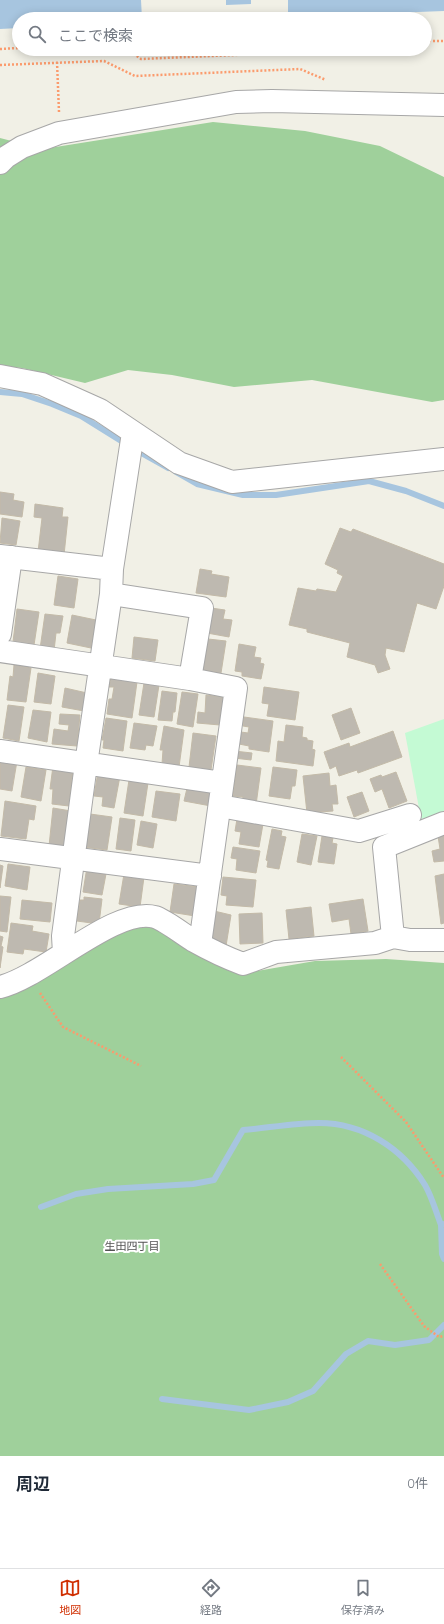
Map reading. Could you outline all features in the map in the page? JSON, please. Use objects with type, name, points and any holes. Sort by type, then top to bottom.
[{"type":"street","points":[[0,163],[6,156],[22,147],[60,133],[236,102],[272,101],[444,105]]},
{"type":"street","points":[[0,376],[42,384],[100,410],[179,463],[232,482],[444,459]]},
{"type":"street","points":[[64,953],[63,936],[111,594],[112,569],[133,433]]},
{"type":"street","points":[[0,634],[5,557],[112,569]]},
{"type":"street","points":[[111,594],[202,608],[190,679]]},
{"type":"street","points":[[0,651],[190,679],[236,688],[200,944]]},
{"type":"street","points":[[0,751],[222,783]]},
{"type":"street","points":[[220,806],[359,831],[410,815]]},
{"type":"street","points":[[393,937],[384,847],[444,823]]},
{"type":"street","points":[[0,849],[74,860],[210,876]]},
{"type":"street","points":[[0,987],[30,976],[64,953],[121,921],[138,916],[156,918],[200,944],[243,964],[276,952],[375,943],[393,937],[410,940],[444,940]]},
{"type":"path","points":[[432,41],[444,40]]},
{"type":"path","points":[[0,49],[12,48]]},
{"type":"path","points":[[137,56],[141,59],[211,56]]},
{"type":"path","points":[[0,65],[104,61],[135,76],[300,68],[328,81]]},
{"type":"path","points":[[57,62],[60,133]]},
{"type":"path","points":[[30,976],[63,1027],[141,1066]]},
{"type":"path","points":[[341,1057],[406,1122],[444,1178]]},
{"type":"path","points":[[380,1264],[424,1326],[439,1337],[444,1336]]},
{"type":"green space","points":[[213,122],[305,131],[380,146],[444,177],[444,400],[432,402],[312,380],[234,387],[172,375],[128,370],[85,383],[22,368],[0,366],[0,138],[43,149]]},
{"type":"green space","points":[[444,719],[444,813],[421,819],[405,733]]},
{"type":"green space","points":[[147,924],[239,974],[315,961],[386,959],[444,963],[444,1456],[0,1456],[0,994],[124,927]]},
{"type":"water","points":[[0,0],[141,0],[142,12],[12,12],[12,28],[0,29]]},
{"type":"water","points":[[226,0],[251,0],[251,4],[226,5]]},
{"type":"water","points":[[288,0],[444,0],[444,11],[288,12]]},
{"type":"building","points":[[0,492],[14,494],[13,500],[24,502],[22,517],[0,514]]},
{"type":"building","points":[[35,504],[63,508],[62,517],[68,517],[64,555],[38,552],[42,518],[34,517]]},
{"type":"building","points":[[2,518],[20,521],[16,545],[0,543]]},
{"type":"building","points":[[340,528],[351,532],[353,529],[444,564],[444,586],[436,609],[417,603],[404,652],[386,648],[385,655],[390,669],[378,673],[375,665],[347,657],[350,643],[307,632],[307,629],[289,625],[298,588],[336,592],[343,576],[337,573],[338,570],[325,564]]},
{"type":"building","points":[[200,569],[212,571],[211,574],[229,577],[226,597],[196,593]]},
{"type":"building","points":[[58,576],[78,579],[74,608],[54,605]]},
{"type":"building","points":[[211,608],[225,610],[223,619],[232,620],[229,637],[207,633]]},
{"type":"building","points":[[17,609],[39,612],[34,645],[13,642]]},
{"type":"building","points":[[45,614],[63,616],[60,633],[56,633],[54,651],[40,649]]},
{"type":"building","points":[[72,615],[96,620],[91,648],[67,643]]},
{"type":"building","points":[[134,637],[158,640],[155,661],[132,658]]},
{"type":"building","points":[[208,639],[226,641],[221,673],[203,670]]},
{"type":"building","points":[[239,644],[256,647],[254,657],[261,658],[260,663],[264,664],[261,679],[242,676],[242,672],[235,671]]},
{"type":"building","points":[[14,665],[31,668],[26,702],[7,700],[10,676],[13,677]]},
{"type":"building","points":[[38,673],[55,676],[51,704],[34,702]]},
{"type":"building","points":[[111,678],[137,682],[132,718],[107,714],[109,699],[112,699],[114,687],[109,687]]},
{"type":"building","points":[[144,683],[159,685],[154,717],[139,715]]},
{"type":"building","points":[[264,687],[299,692],[295,720],[267,716],[269,704],[262,703]]},
{"type":"building","points":[[65,688],[87,693],[84,711],[62,707]]},
{"type":"building","points":[[162,691],[177,693],[175,712],[173,712],[172,721],[158,720]]},
{"type":"building","points":[[182,692],[198,694],[193,727],[177,724]]},
{"type":"building","points":[[206,695],[223,697],[220,725],[197,723],[198,712],[205,713]]},
{"type":"building","points":[[8,705],[24,707],[19,741],[3,738]]},
{"type":"building","points":[[351,708],[360,733],[341,740],[332,715]]},
{"type":"building","points":[[33,710],[51,712],[47,742],[28,738]]},
{"type":"building","points":[[60,714],[80,715],[77,746],[52,744],[54,729],[68,731],[69,725],[59,724]]},
{"type":"building","points":[[244,717],[273,721],[269,752],[249,749],[249,746],[239,744],[241,732],[248,733],[249,727],[243,726]]},
{"type":"building","points":[[106,718],[127,721],[123,751],[103,748],[104,740],[102,740]]},
{"type":"building","points":[[134,723],[157,726],[153,746],[146,745],[145,750],[130,748]]},
{"type":"building","points":[[286,725],[303,727],[302,737],[313,741],[312,749],[315,750],[313,766],[276,761],[278,741],[284,742]]},
{"type":"building","points":[[164,726],[184,730],[179,767],[162,764],[163,750],[160,750]]},
{"type":"building","points":[[393,731],[402,757],[358,773],[357,770],[339,776],[336,766],[330,769],[324,752],[349,743],[350,747]]},
{"type":"building","points":[[193,733],[216,736],[211,770],[189,767]]},
{"type":"building","points":[[234,751],[252,753],[251,760],[234,758]]},
{"type":"building","points":[[0,761],[17,761],[12,791],[0,789]]},
{"type":"building","points":[[237,765],[261,768],[256,805],[242,803],[243,797],[233,796]]},
{"type":"building","points":[[53,766],[73,769],[69,806],[52,804],[53,789],[50,789]]},
{"type":"building","points":[[26,767],[46,770],[41,801],[21,797]]},
{"type":"building","points":[[273,767],[297,770],[295,786],[292,786],[290,799],[269,796]]},
{"type":"building","points":[[98,772],[120,776],[114,808],[102,806],[103,797],[94,796]]},
{"type":"building","points":[[396,772],[407,801],[389,808],[382,789],[375,792],[370,779]]},
{"type":"building","points":[[329,773],[330,786],[336,785],[338,804],[332,804],[333,811],[307,813],[303,776]]},
{"type":"building","points":[[129,780],[148,783],[143,816],[124,813]]},
{"type":"building","points":[[188,784],[208,787],[213,794],[211,806],[184,801]]},
{"type":"building","points":[[156,791],[180,794],[176,821],[152,817]]},
{"type":"building","points":[[362,792],[369,811],[354,817],[347,797]]},
{"type":"building","points":[[5,801],[36,806],[34,820],[29,819],[26,839],[1,836]]},
{"type":"building","points":[[53,808],[71,811],[65,848],[49,846]]},
{"type":"building","points":[[90,814],[112,817],[107,850],[83,847]]},
{"type":"building","points":[[120,818],[135,820],[131,851],[116,849]]},
{"type":"building","points":[[237,819],[263,824],[259,847],[239,844],[241,832],[235,831]]},
{"type":"building","points":[[141,821],[157,824],[153,848],[137,845]]},
{"type":"building","points":[[272,829],[282,831],[281,836],[286,837],[279,869],[267,867],[268,861],[266,860]]},
{"type":"building","points":[[302,834],[317,836],[311,865],[297,862]]},
{"type":"building","points":[[444,835],[444,861],[434,862],[432,851],[440,849],[438,836]]},
{"type":"building","points":[[322,836],[333,838],[332,843],[337,844],[334,864],[318,862]]},
{"type":"building","points":[[233,847],[260,851],[256,873],[236,870],[237,859],[231,858]]},
{"type":"building","points":[[8,864],[30,867],[27,890],[5,886]]},
{"type":"building","points":[[0,865],[3,866],[0,888]]},
{"type":"building","points":[[87,867],[102,870],[101,874],[106,874],[102,895],[83,892]]},
{"type":"building","points":[[124,874],[144,877],[140,907],[119,904]]},
{"type":"building","points":[[444,874],[444,923],[441,924],[435,876]]},
{"type":"building","points":[[223,877],[256,880],[253,907],[226,905],[227,896],[221,895]]},
{"type":"building","points":[[174,884],[199,887],[195,916],[170,912]]},
{"type":"building","points":[[0,896],[11,897],[7,932],[0,931]]},
{"type":"building","points":[[84,897],[102,899],[99,924],[77,921],[80,900],[84,900]]},
{"type":"building","points":[[363,899],[368,931],[351,934],[349,919],[332,922],[329,904]]},
{"type":"building","points":[[22,900],[52,903],[50,922],[20,919]]},
{"type":"building","points":[[311,907],[314,936],[289,939],[286,910]]},
{"type":"building","points":[[214,911],[231,915],[226,946],[210,940]]},
{"type":"building","points":[[262,913],[263,943],[240,944],[239,914]]},
{"type":"building","points":[[11,923],[33,926],[32,931],[49,934],[46,952],[24,949],[23,954],[7,952]]},
{"type":"building","points":[[0,936],[3,937],[1,946],[3,947],[0,968]]},
{"type":"waterway","points":[[0,392],[22,394],[52,404],[81,416],[126,444]]},
{"type":"waterway","points":[[134,449],[168,468]]},
{"type":"waterway","points":[[176,472],[197,484],[243,495],[276,495],[369,481],[406,491],[444,506]]},
{"type":"waterway","points":[[41,1207],[76,1194],[108,1189],[193,1184],[214,1180],[243,1130],[319,1123],[351,1127],[380,1140],[393,1149],[416,1172],[425,1185],[441,1225]]},
{"type":"waterway","points":[[444,1224],[441,1225],[442,1254],[444,1259]]},
{"type":"waterway","points":[[162,1399],[249,1410],[288,1402],[313,1391],[346,1354],[368,1341],[395,1345],[429,1340],[444,1325]]},
{"type":"district","name":"生田四丁目","points":[[132,1246]]}]
